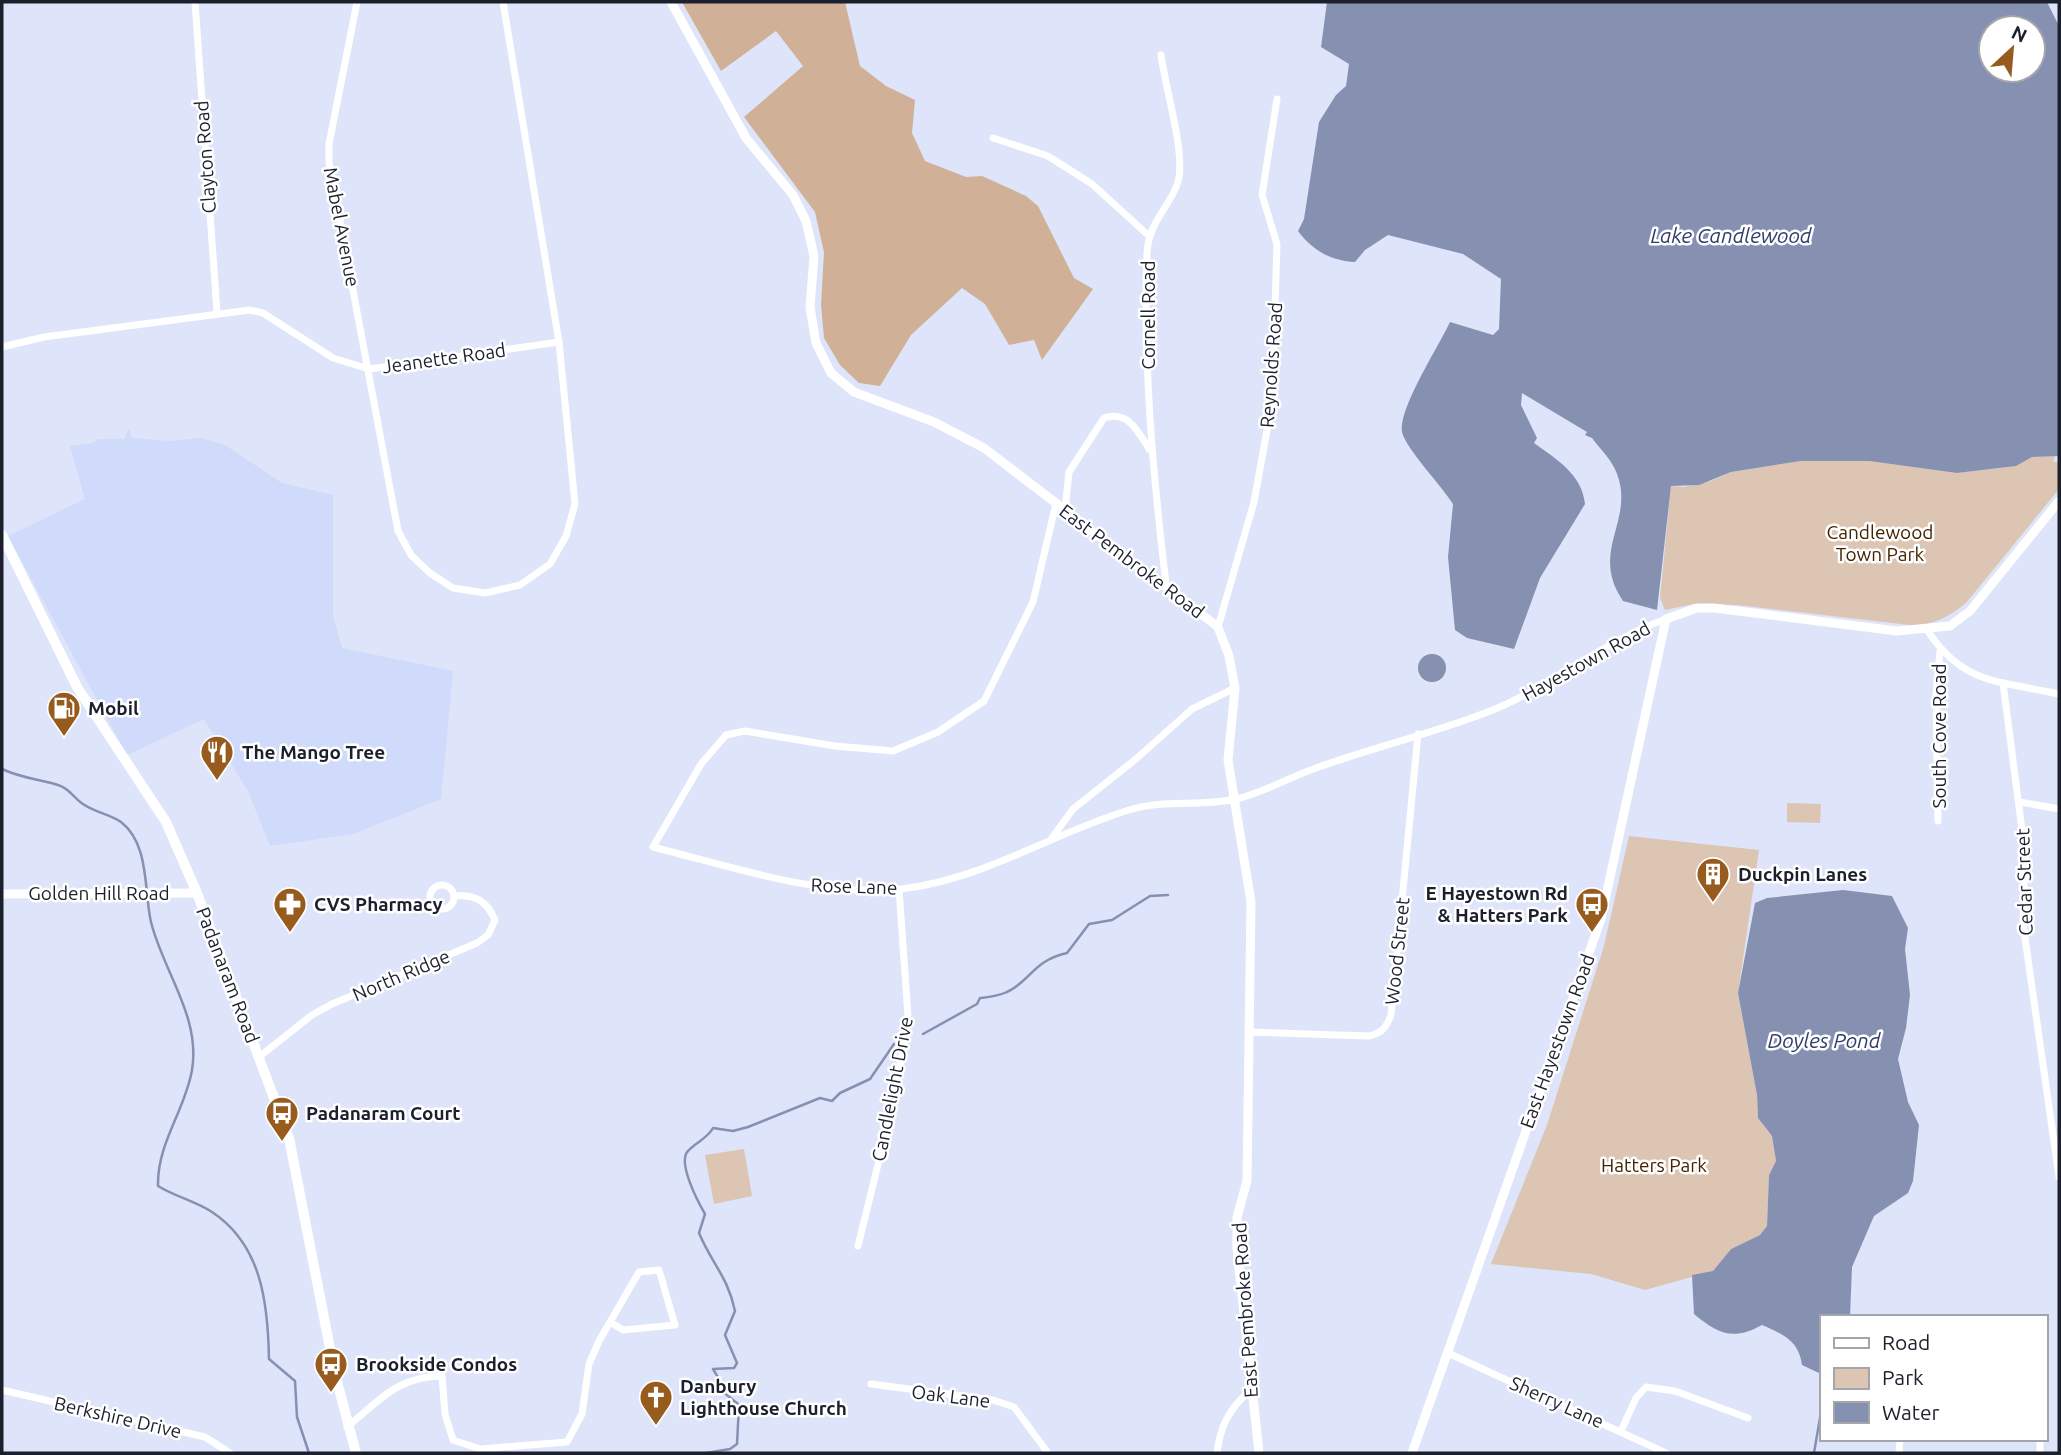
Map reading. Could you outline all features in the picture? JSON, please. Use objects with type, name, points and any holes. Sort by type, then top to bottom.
[{"type":"main road","name":"Padanaram Road","points":[[2,536],[76,687],[166,822],[197,893],[289,1138],[348,1427],[356,1453]]},
{"type":"street","name":"Clayton Road","points":[[195,2],[217,312]]},
{"type":"street","name":"Mabel Avenue","points":[[358,2],[330,144],[329,162],[398,531],[411,555],[430,573],[453,588],[485,593],[520,585],[550,564],[566,536],[575,504],[559,342]]},
{"type":"street","points":[[503,2],[559,342]]},
{"type":"street","name":"East Pembroke Road","points":[[671,2],[747,138],[793,195],[806,220],[814,257],[810,307],[816,343],[831,373],[854,392],[934,422],[984,448],[1166,584],[1218,627],[1229,656],[1235,688],[1228,760],[1251,902],[1247,1181],[1237,1217],[1237,1238],[1250,1391],[1259,1453]]},
{"type":"street","name":"Cornell Road","points":[[1161,55],[1181,159],[1178,182],[1148,235],[1145,309],[1151,451],[1166,584]]},
{"type":"street","name":"Reynolds Road","points":[[1218,627],[1254,502],[1272,403],[1277,244],[1262,195],[1277,99]]},
{"type":"street","points":[[993,138],[1059,163],[1092,184],[1148,235]]},
{"type":"street","name":"Jeanette Road","points":[[2,347],[44,337],[217,312],[250,310],[263,313],[333,358],[369,369],[559,342]]},
{"type":"street","points":[[1065,509],[1069,472],[1104,418],[1114,416],[1130,421],[1151,451]]},
{"type":"street","name":"Hayestown Road","points":[[1236,799],[1297,774],[1485,713],[1525,695],[1624,635],[1697,608],[1888,631],[1927,630],[1950,626],[1970,611],[2059,501]]},
{"type":"street","name":"Rose Lane","points":[[1056,503],[1033,602],[984,701],[939,732],[893,751],[835,747],[745,731],[726,735],[701,764],[653,847],[806,886],[899,889],[993,865],[1051,838],[1129,810],[1160,802],[1236,799]]},
{"type":"street","name":"East Hayestown Road","points":[[1412,1453],[1601,919],[1665,619]]},
{"type":"street","points":[[1927,630],[1940,650],[1958,667],[1983,679],[2059,694]]},
{"type":"street","name":"South Cove Road","points":[[1938,821],[1937,694],[1940,650]]},
{"type":"street","name":"Cedar Street","points":[[2003,683],[2025,853],[2023,924],[2058,1153],[2059,1177]]},
{"type":"street","name":"Rose Lane","points":[[1051,838],[1073,809],[1136,759],[1192,709],[1235,688]]},
{"type":"street","name":"Wood Street","points":[[1248,1032],[1369,1037],[1379,1034],[1387,1027],[1391,1015],[1418,734]]},
{"type":"street","points":[[2020,802],[2059,808]]},
{"type":"street","name":"Candlelight Drive","points":[[858,1245],[895,1095],[908,1016],[899,889]]},
{"type":"street","name":"Golden Hill Road","points":[[2,894],[197,893]]},
{"type":"street","name":"North Ridge","points":[[259,1057],[312,1014],[477,943],[488,935],[495,920],[490,907],[467,895],[455,896]]},
{"type":"street","points":[[348,1427],[393,1390],[418,1376],[442,1376],[445,1414],[453,1440],[480,1448],[567,1442],[582,1414],[589,1364],[610,1322],[639,1272],[659,1270],[675,1325],[623,1330],[610,1322]]},
{"type":"street","name":"Sherry Lane","points":[[1448,1353],[1666,1453]]},
{"type":"street","name":"Oak Lane","points":[[871,1384],[993,1400],[1014,1407],[1048,1453]]},
{"type":"street","points":[[1621,1431],[1636,1398],[1646,1387],[1675,1391],[1748,1418]]},
{"type":"street","name":"Berkshire Drive","points":[[2,1390],[205,1437],[230,1453]]},
{"type":"street","points":[[1217,1453],[1220,1430],[1227,1414],[1250,1391]]},
{"type":"shaded area","points":[[682,2],[845,2],[860,66],[886,86],[915,100],[912,133],[925,161],[966,177],[982,176],[1026,196],[1038,206],[1074,278],[1093,289],[1042,360],[1034,340],[1009,345],[985,304],[962,288],[911,335],[880,386],[859,383],[840,365],[824,338],[821,305],[824,252],[815,212],[744,117],[803,66],[776,31],[721,71]]},
{"type":"shaded area","points":[[129,429],[132,438],[170,441],[201,438],[225,445],[282,483],[333,495],[333,615],[342,648],[453,671],[441,799],[353,834],[270,846],[248,791],[204,719],[127,755],[8,536],[85,499],[70,446],[93,443],[98,439],[124,439]]},
{"type":"green space","name":"Candlewood Town Park","points":[[2055,456],[2053,462],[2059,462],[2059,489],[1966,603],[1938,620],[1918,626],[1737,605],[1693,604],[1665,610],[1660,598],[1671,486],[1684,487],[1711,481],[1731,472],[1801,461],[1869,461],[1957,473],[2016,466],[2032,457]]},
{"type":"green space","points":[[1787,803],[1821,804],[1820,823],[1787,822]]},
{"type":"green space","name":"Hatters Park","points":[[1629,836],[1759,850],[1738,993],[1757,1095],[1758,1118],[1772,1136],[1776,1161],[1769,1175],[1767,1226],[1760,1235],[1731,1249],[1713,1271],[1645,1290],[1591,1274],[1491,1264],[1547,1125],[1604,946]]},
{"type":"green space","points":[[744,1149],[752,1196],[714,1204],[705,1155]]},
{"type":"water","name":"Lake Candlewood","points":[[1327,2],[2047,2],[2059,26],[2059,456],[2032,457],[2016,466],[1957,473],[1869,461],[1801,461],[1731,472],[1699,485],[1671,486],[1657,610],[1623,601],[1614,583],[1610,567],[1611,551],[1621,507],[1621,491],[1613,464],[1592,438],[1585,435],[1587,432],[1522,393],[1521,405],[1537,438],[1534,443],[1567,468],[1579,484],[1585,504],[1540,578],[1514,649],[1467,638],[1455,630],[1448,557],[1453,504],[1410,448],[1402,432],[1402,422],[1413,393],[1450,322],[1493,335],[1499,329],[1501,279],[1463,254],[1388,235],[1365,250],[1355,262],[1338,259],[1316,249],[1298,231],[1304,219],[1319,122],[1336,95],[1346,86],[1349,64],[1321,47]]},
{"type":"water","points":[[1432,654],[1442,658],[1446,668],[1442,678],[1432,682],[1422,678],[1418,668],[1422,658]]},
{"type":"water","name":"Doyles Pond","points":[[1843,890],[1892,896],[1908,928],[1905,949],[1910,995],[1906,1028],[1898,1059],[1908,1102],[1919,1125],[1913,1181],[1908,1193],[1874,1216],[1852,1267],[1850,1315],[1820,1315],[1820,1374],[1802,1365],[1794,1344],[1770,1328],[1762,1325],[1743,1333],[1726,1333],[1694,1314],[1692,1275],[1713,1271],[1731,1249],[1760,1235],[1767,1226],[1769,1175],[1776,1161],[1772,1136],[1758,1118],[1757,1095],[1738,993],[1755,903],[1767,898]]},
{"type":"waterway","points":[[2,769],[62,786],[87,807],[121,822],[137,843],[144,869],[151,922],[186,1013],[193,1050],[192,1070],[184,1099],[166,1141],[158,1186],[212,1212],[242,1241],[252,1259],[264,1297],[269,1359],[295,1381],[297,1417],[309,1453]]},
{"type":"waterway","points":[[923,1034],[977,1004],[980,998],[1007,992],[1046,961],[1067,953],[1089,924],[1112,920],[1150,896],[1168,895]]},
{"type":"waterway","points":[[706,1453],[730,1449],[737,1444],[739,1405],[721,1390],[713,1369],[734,1368],[737,1363],[725,1335],[735,1311],[724,1280],[699,1233],[705,1214],[690,1182],[685,1156],[713,1128],[733,1131],[820,1098],[832,1101],[840,1093],[870,1079],[894,1044]]},
{"type":"waterway","points":[[1814,1453],[1820,1418]]},
{"type":"place","name":"Mobil","points":[[64,738]]},
{"type":"place","name":"The Mango Tree","points":[[217,782]]},
{"type":"place","name":"Duckpin Lanes","points":[[1713,904]]},
{"type":"place","name":"CVS Pharmacy","points":[[290,934]]},
{"type":"place","name":"E Hayestown Rd & Hatters Park","points":[[1592,934]]},
{"type":"place","name":"Padanaram Court","points":[[282,1143]]},
{"type":"place","name":"Brookside Condos","points":[[331,1394]]},
{"type":"place","name":"Danbury Lighthouse Church","points":[[656,1427]]}]
